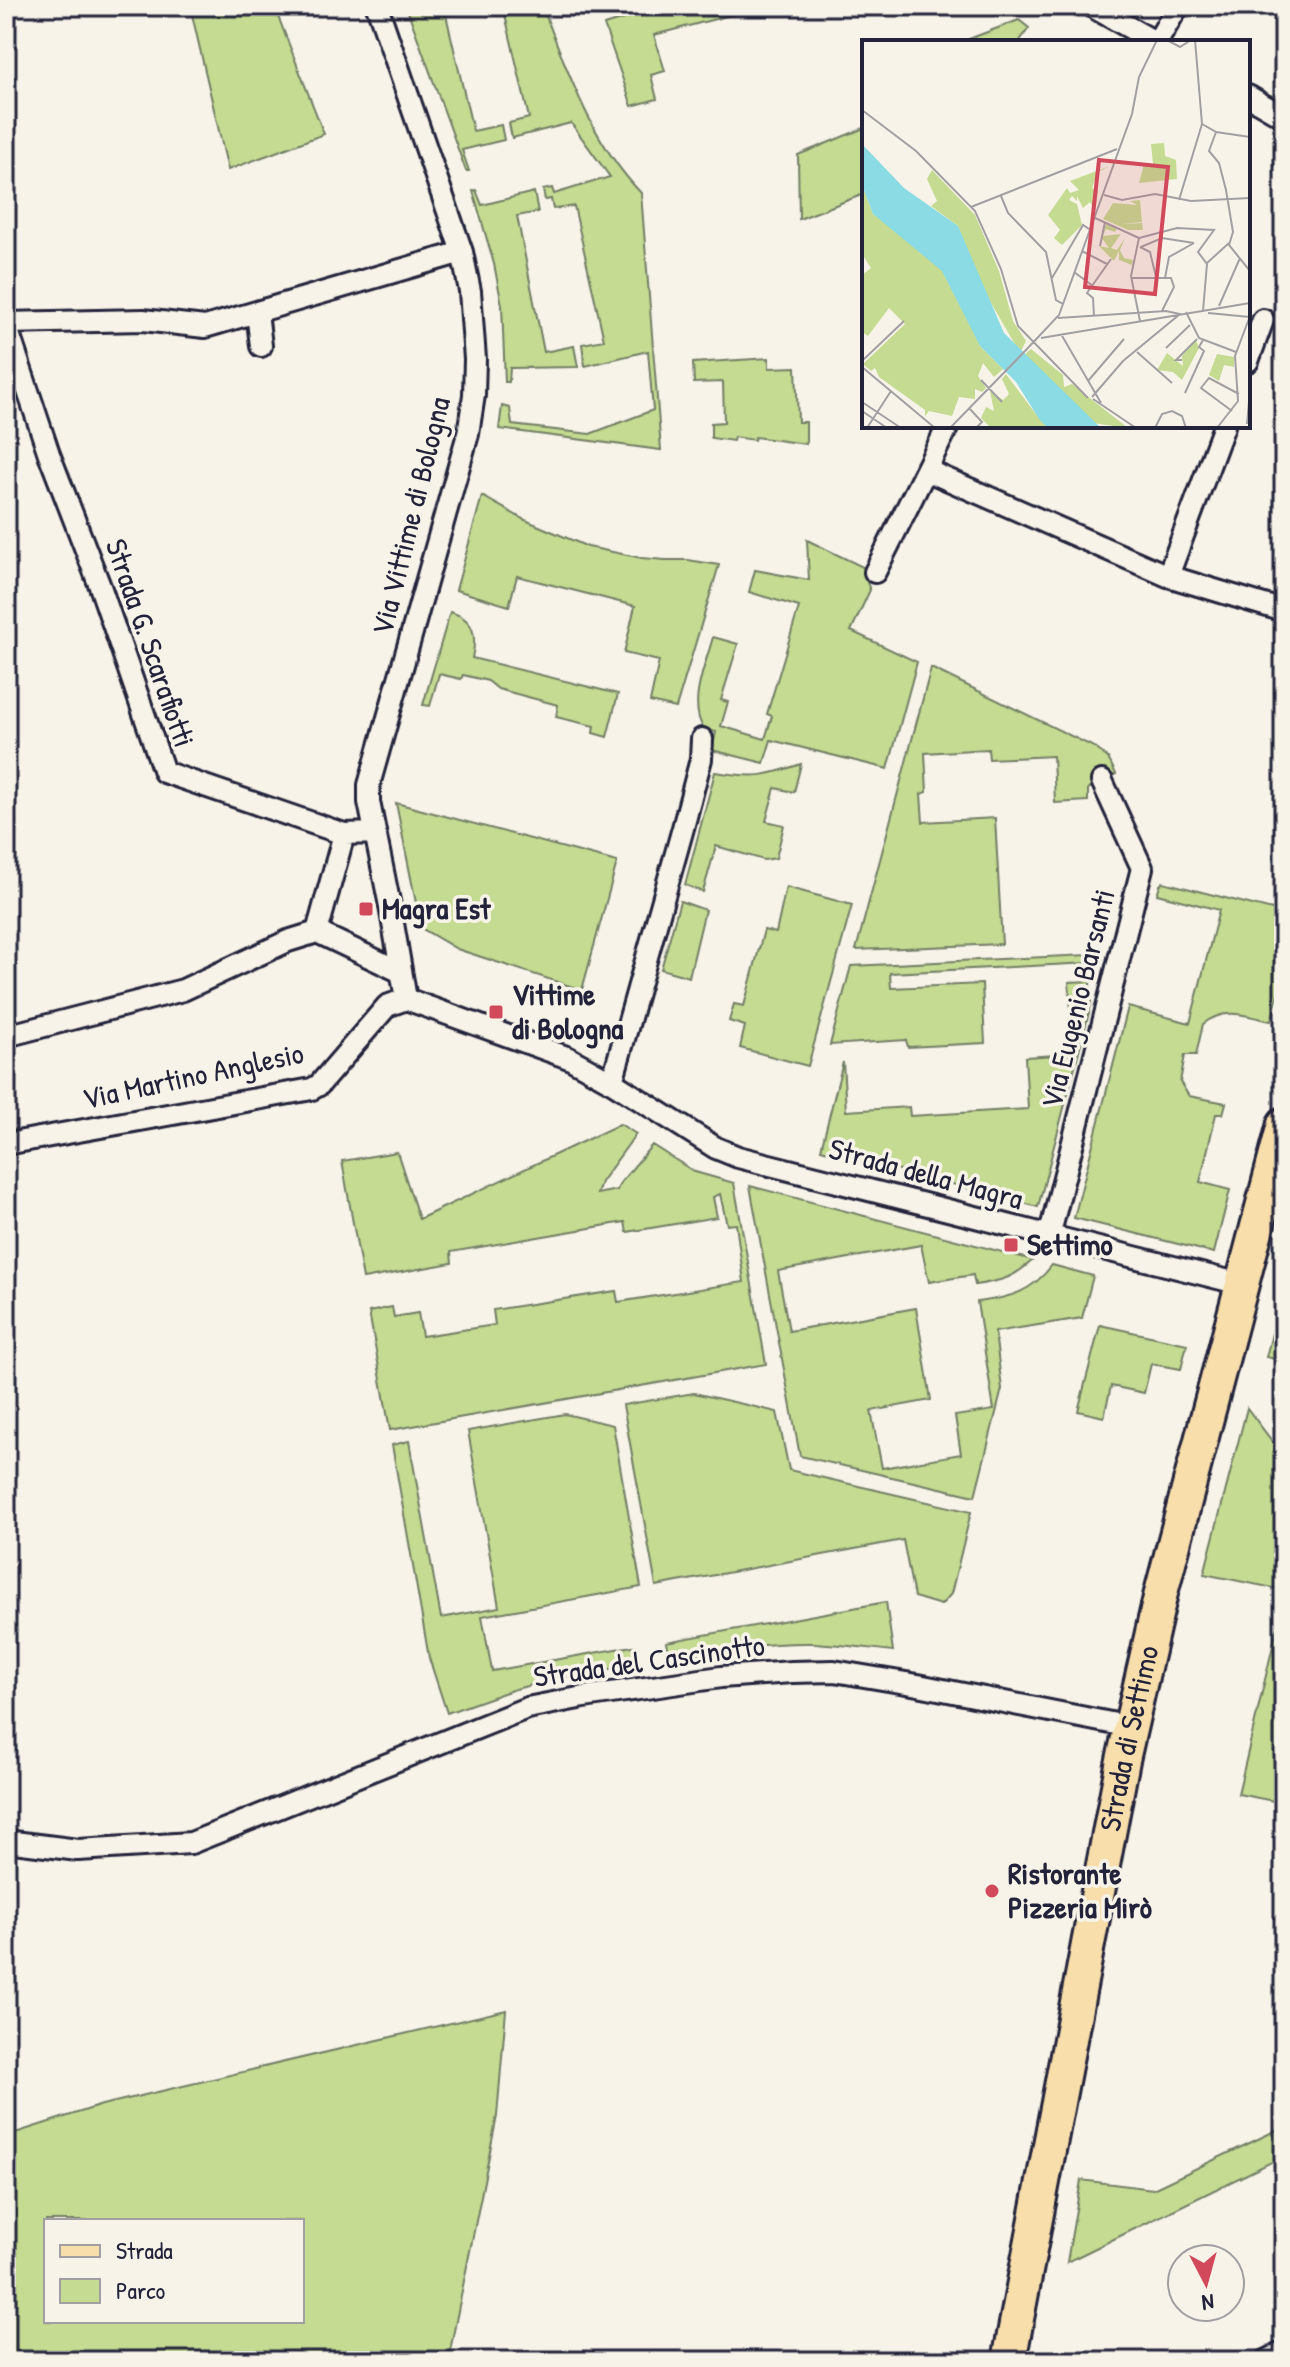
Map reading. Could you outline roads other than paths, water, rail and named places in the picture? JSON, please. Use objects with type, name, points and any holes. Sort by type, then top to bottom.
[{"type":"main road","name":"Strada di Settimo","points":[[1009,2361],[1131,1727],[1161,1593],[1284,1124]]},
{"type":"street","name":"Via Vittime di Bologna","points":[[377,6],[462,252],[470,291],[475,359],[474,395],[464,453],[369,785],[369,802],[406,999]]},
{"type":"street","points":[[1091,6],[1152,40]]},
{"type":"street","points":[[1157,40],[1178,6]]},
{"type":"street","points":[[1250,97],[1284,117]]},
{"type":"street","name":"Strada G. Scarafiotti","points":[[375,833],[344,834],[164,772],[101,589],[49,454],[6,324],[143,320],[205,327],[462,252]]},
{"type":"street","points":[[257,312],[261,346]]},
{"type":"street","points":[[1250,356],[1263,320]]},
{"type":"street","points":[[875,572],[947,428]]},
{"type":"street","points":[[1168,576],[1223,428]]},
{"type":"street","points":[[926,470],[1168,576],[1284,611]]},
{"type":"street","points":[[612,1082],[683,828],[701,759],[702,739]]},
{"type":"street","name":"Via Eugenio Barsanti","points":[[1049,1237],[1142,868],[1102,781]]},
{"type":"street","points":[[317,932],[344,834]]},
{"type":"street","points":[[6,1036],[183,990],[288,941],[317,932],[401,972]]},
{"type":"street","name":"Strada della Magra","points":[[406,999],[569,1058],[716,1148],[738,1157],[1241,1284]]},
{"type":"street","name":"Via Martino Anglesio","points":[[6,1144],[312,1089],[319,1085],[387,1006],[406,999]]},
{"type":"street","name":"Strada del Cascinotto","points":[[6,1841],[78,1850],[191,1843],[527,1708],[721,1677],[834,1671],[1131,1727]]},
{"type":"street","points":[[1266,2361],[1284,2352]]},
{"type":"place","name":"Magra Est","points":[[366,909]]},
{"type":"place","name":"Vittime di Bologna","points":[[496,1012]]},
{"type":"place","name":"Settimo","points":[[1011,1245]]},
{"type":"place","name":"Ristorante Pizzeria Mirò","points":[[992,1891]]}]
